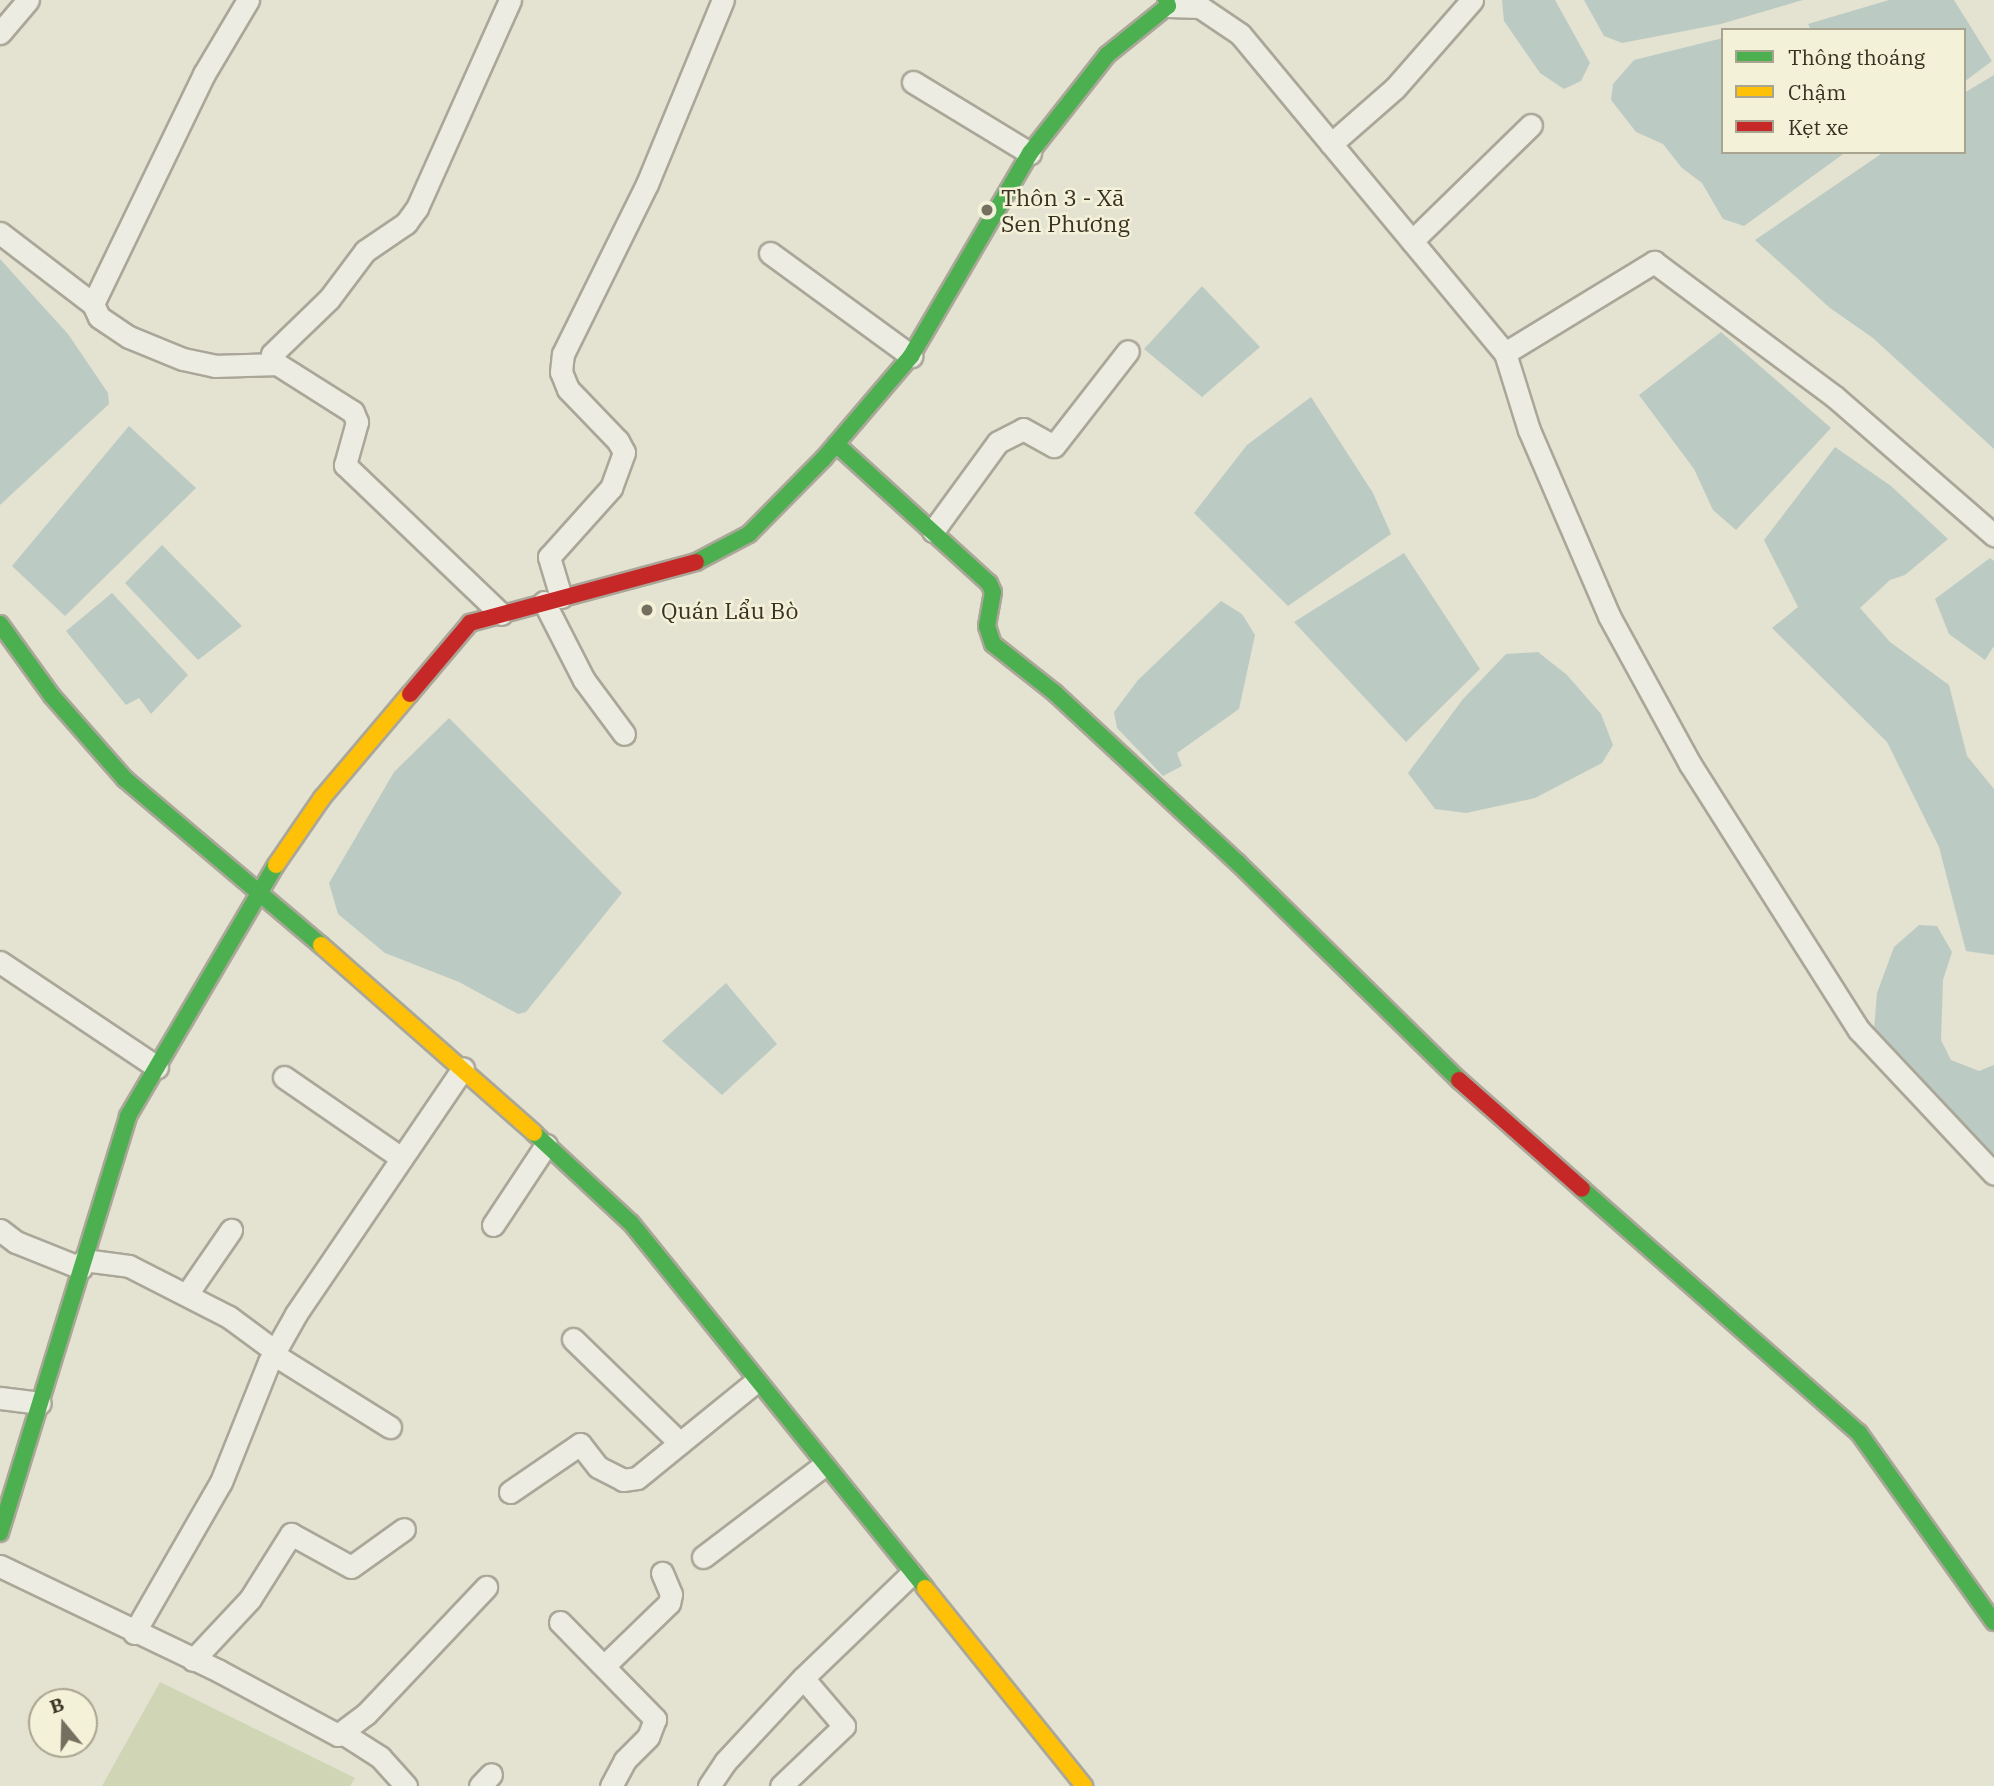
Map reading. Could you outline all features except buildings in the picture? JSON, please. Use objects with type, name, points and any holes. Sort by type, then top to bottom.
[{"type":"street","points":[[0,33],[28,0]]},
{"type":"street","points":[[93,304],[204,74],[248,0]]},
{"type":"street","points":[[277,365],[272,354],[329,299],[351,265],[406,223],[417,208],[510,0]]},
{"type":"street","points":[[624,734],[584,680],[553,599],[549,557],[611,488],[624,453],[618,441],[568,388],[561,372],[563,354],[647,184],[723,0]]},
{"type":"street","points":[[1331,144],[1395,88],[1472,0]]},
{"type":"street","points":[[0,1533],[128,1116],[258,892],[323,798],[470,624],[553,599],[694,563],[749,534],[836,444],[911,356],[1031,153],[1107,55],[1161,4],[1200,7],[1240,34],[1504,353],[1528,430],[1609,616],[1690,764],[1859,1030],[1994,1174]]},
{"type":"street","points":[[913,82],[1031,153]]},
{"type":"street","points":[[1412,241],[1531,125]]},
{"type":"street","points":[[0,233],[93,304],[99,317],[129,337],[183,359],[215,366],[277,365],[353,412],[358,422],[345,465],[501,614]]},
{"type":"street","points":[[770,253],[911,356]]},
{"type":"street","points":[[1504,353],[1654,262],[1835,397],[1994,536]]},
{"type":"street","points":[[933,531],[998,442],[1023,429],[1054,446],[1128,351]]},
{"type":"street","points":[[836,444],[992,588],[987,626],[993,644],[1055,692],[1218,845],[1463,1084],[1846,1419],[1880,1459],[1994,1622]]},
{"type":"street","points":[[0,624],[52,696],[125,779],[463,1068],[631,1223],[755,1382],[1082,1785]]},
{"type":"street","points":[[0,962],[157,1067]]},
{"type":"street","points":[[134,1633],[221,1482],[274,1352],[400,1157],[463,1068]]},
{"type":"street","points":[[284,1077],[400,1157]]},
{"type":"street","points":[[493,1225],[546,1144]]},
{"type":"street","points":[[0,1230],[16,1242],[83,1264],[129,1266],[187,1294],[229,1317],[274,1352],[390,1427]]},
{"type":"street","points":[[187,1294],[231,1230]]},
{"type":"street","points":[[573,1339],[680,1443]]},
{"type":"street","points":[[510,1492],[575,1444],[584,1446],[598,1467],[629,1481],[755,1382]]},
{"type":"street","points":[[0,1398],[40,1403]]},
{"type":"street","points":[[703,1558],[822,1465]]},
{"type":"street","points":[[193,1660],[250,1600],[291,1534],[351,1567],[404,1529]]},
{"type":"street","points":[[0,1566],[193,1660],[338,1735],[344,1734],[486,1587]]},
{"type":"street","points":[[604,1666],[669,1603],[671,1594],[662,1573]]},
{"type":"street","points":[[709,1786],[803,1678],[911,1574]]},
{"type":"street","points":[[561,1622],[655,1719],[654,1727],[625,1760],[611,1786]]},
{"type":"street","points":[[781,1786],[844,1726],[803,1678]]},
{"type":"street","points":[[344,1734],[380,1757],[406,1786]]},
{"type":"green space","points":[[160,1682],[355,1778],[350,1786],[102,1786]]},
{"type":"shaded area","points":[[1502,0],[1555,0],[1590,63],[1581,81],[1564,89],[1540,73],[1504,21]]},
{"type":"shaded area","points":[[1584,0],[1803,0],[1721,24],[1622,43],[1604,36]]},
{"type":"shaded area","points":[[1889,0],[1954,0],[1992,61],[1966,80],[1966,28],[1810,28],[1808,24]]},
{"type":"shaded area","points":[[1721,38],[1721,154],[1843,154],[1744,226],[1723,219],[1702,183],[1682,168],[1663,144],[1636,132],[1611,100],[1613,84],[1634,60]]},
{"type":"shaded area","points":[[1994,75],[1994,449],[1873,338],[1830,308],[1755,240],[1881,154],[1966,154],[1966,92]]},
{"type":"shaded area","points":[[0,259],[68,334],[108,393],[109,404],[0,505]]},
{"type":"shaded area","points":[[1202,286],[1260,347],[1202,397],[1144,349]]},
{"type":"shaded area","points":[[1721,332],[1831,428],[1736,530],[1713,510],[1694,469],[1639,395]]},
{"type":"shaded area","points":[[1311,397],[1373,493],[1391,534],[1288,606],[1194,513],[1247,445]]},
{"type":"shaded area","points":[[129,426],[196,488],[65,616],[12,566]]},
{"type":"shaded area","points":[[1835,447],[1891,486],[1948,539],[1905,575],[1890,580],[1860,608],[1890,642],[1949,685],[1967,756],[1994,789],[1994,955],[1966,951],[1939,847],[1887,742],[1772,628],[1798,607],[1764,540]]},
{"type":"shaded area","points":[[162,545],[242,626],[198,660],[125,583]]},
{"type":"shaded area","points":[[1404,553],[1480,669],[1406,742],[1294,622]]},
{"type":"shaded area","points":[[1990,558],[1994,561],[1994,646],[1985,660],[1949,634],[1935,599]]},
{"type":"shaded area","points":[[112,593],[188,675],[151,714],[139,698],[126,705],[66,631]]},
{"type":"shaded area","points":[[1221,601],[1242,614],[1255,635],[1239,709],[1177,753],[1182,766],[1163,776],[1117,728],[1114,712],[1138,680]]},
{"type":"shaded area","points":[[1538,652],[1567,675],[1601,714],[1613,745],[1602,763],[1535,798],[1466,813],[1435,809],[1408,773],[1463,699],[1506,654]]},
{"type":"shaded area","points":[[449,718],[622,893],[526,1012],[518,1014],[459,982],[385,953],[338,914],[329,883],[394,772]]},
{"type":"shaded area","points":[[1919,925],[1937,926],[1952,952],[1943,980],[1941,1040],[1951,1060],[1979,1071],[1994,1065],[1994,1169],[1873,1042],[1877,993],[1894,947]]},
{"type":"shaded area","points":[[726,983],[777,1044],[722,1095],[662,1041]]},
{"type":"traffic: fast","points":[[696,562],[749,534],[824,458],[911,356],[1030,153],[1107,55],[1168,6],[1166,0]]},
{"type":"traffic: fast","points":[[836,444],[989,583],[993,592],[987,626],[993,644],[1055,693],[1238,863],[1459,1080]]},
{"type":"traffic: fast","points":[[0,624],[52,696],[125,779],[321,945]]},
{"type":"traffic: fast","points":[[0,1533],[128,1116],[276,865]]},
{"type":"traffic: fast","points":[[534,1133],[631,1223],[925,1588]]},
{"type":"traffic: fast","points":[[1582,1189],[1859,1433],[1994,1622]]},
{"type":"traffic: slow","points":[[276,865],[322,798],[410,694]]},
{"type":"traffic: slow","points":[[321,945],[534,1133]]},
{"type":"traffic: slow","points":[[925,1588],[1084,1786]]},
{"type":"traffic: jam","points":[[410,694],[470,623],[696,562]]},
{"type":"traffic: jam","points":[[1459,1080],[1582,1189]]},
{"type":"place","name":"Thôn 3 - Xã Sen Phương","points":[[987,210]]},
{"type":"place","name":"Quán Lẩu Bò","points":[[647,610]]}]
